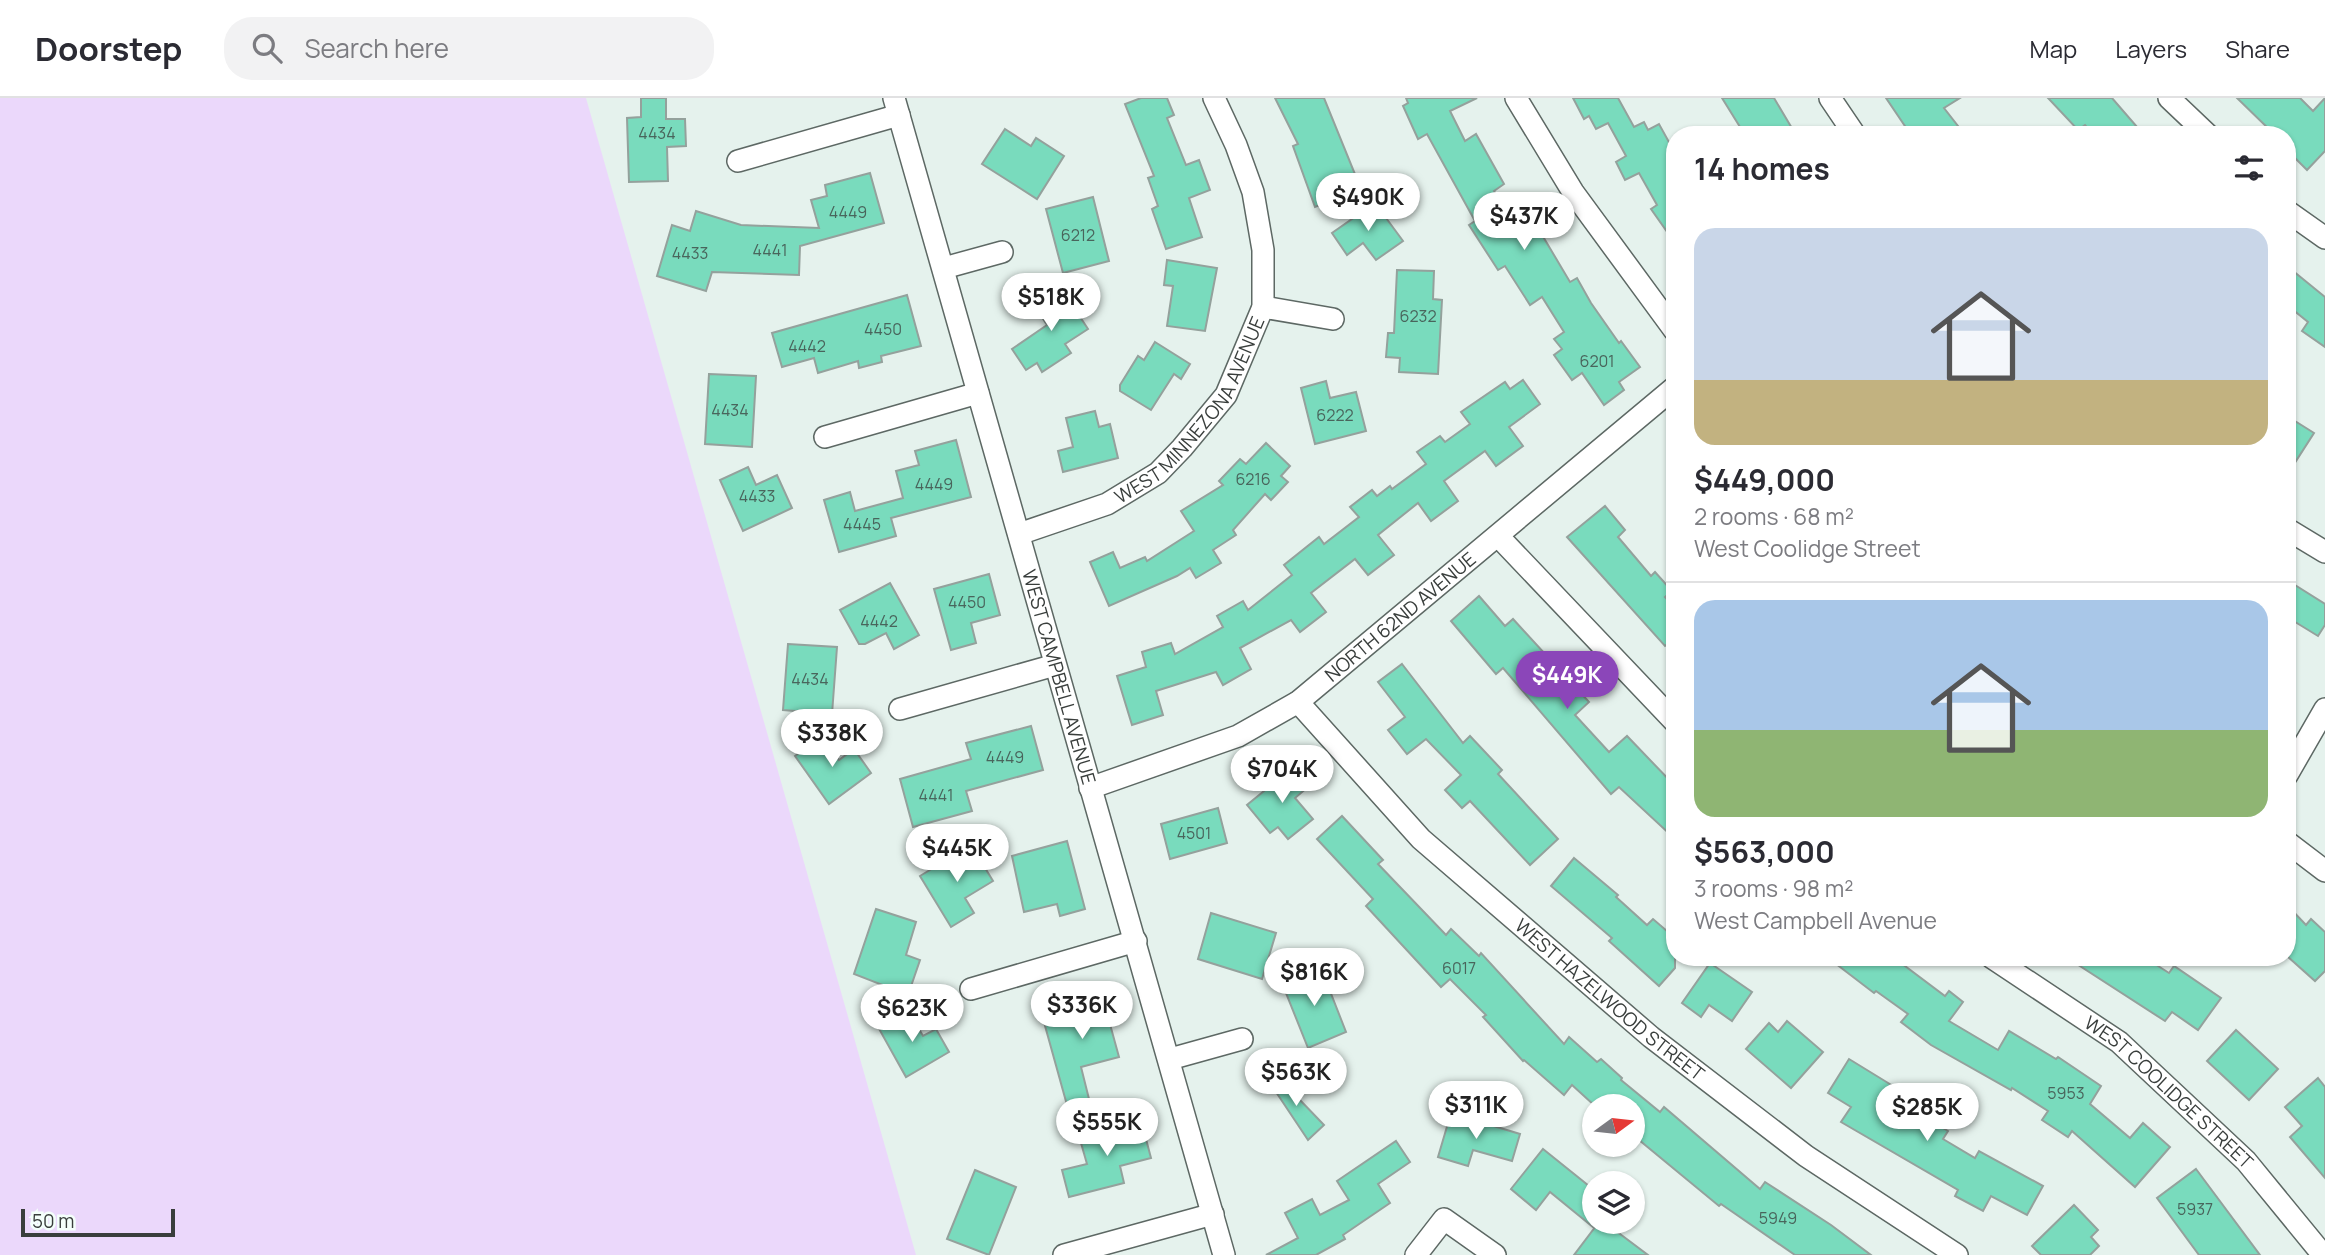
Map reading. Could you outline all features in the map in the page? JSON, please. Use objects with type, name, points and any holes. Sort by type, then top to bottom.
[{"type":"street","name":"WEST MINNEZONA AVENUE","points":[[1019,534],[1107,504],[1158,472],[1182,448],[1226,395],[1263,307],[1264,250],[1253,192],[1236,145],[1214,98]]},
{"type":"street","points":[[1516,98],[1573,192],[1666,319]]},
{"type":"street","points":[[1830,98],[1850,126]]},
{"type":"street","points":[[2169,98],[2198,126]]},
{"type":"street","points":[[738,161],[897,106]]},
{"type":"street","name":"WEST CAMPBELL AVENUE","points":[[897,106],[1224,1255]]},
{"type":"street","points":[[2296,217],[2325,238]]},
{"type":"street","points":[[944,268],[1002,252]]},
{"type":"street","points":[[1263,307],[1333,319]]},
{"type":"street","points":[[825,437],[978,393]]},
{"type":"street","name":"NORTH 62ND AVENUE","points":[[1090,788],[1238,736],[1298,702],[1666,395]]},
{"type":"street","points":[[2296,534],[2325,552]]},
{"type":"street","points":[[1498,536],[1666,713]]},
{"type":"street","points":[[900,709],[1055,665]]},
{"type":"street","name":"WEST HAZELWOOD STREET","points":[[1298,702],[1421,839],[1651,1037],[1806,1156],[1957,1255]]},
{"type":"street","points":[[2296,759],[2325,709]]},
{"type":"street","points":[[2296,849],[2325,872]]},
{"type":"street","points":[[971,989],[1136,941]]},
{"type":"street","name":"WEST COOLIDGE STREET","points":[[2005,966],[2119,1042],[2246,1161],[2323,1255]]},
{"type":"street","points":[[1170,1059],[1242,1039]]},
{"type":"street","points":[[1064,1255],[1213,1214]]},
{"type":"street","points":[[1416,1255],[1444,1219],[1495,1255]]},
{"type":"shaded area","points":[[0,98],[586,98],[916,1255],[0,1255]]},
{"type":"building","points":[[641,98],[666,98],[666,119],[685,119],[686,146],[667,147],[668,181],[629,182],[627,118],[641,117]]},
{"type":"building","points":[[1141,98],[1167,98],[1174,115],[1167,118],[1186,165],[1199,160],[1210,190],[1189,198],[1202,237],[1166,249],[1152,209],[1158,206],[1148,178],[1154,176],[1125,104]]},
{"type":"building","points":[[1275,98],[1324,98],[1361,189],[1315,207],[1293,146],[1298,144]]},
{"type":"building","points":[[1406,98],[1477,98],[1450,111],[1465,141],[1476,134],[1504,184],[1494,191],[1517,228],[1532,218],[1570,282],[1577,278],[1619,343],[1621,341],[1640,367],[1619,382],[1624,390],[1604,405],[1582,373],[1572,380],[1554,355],[1562,349],[1554,339],[1564,332],[1542,297],[1530,305],[1505,266],[1498,270],[1469,225],[1475,221],[1427,134],[1418,139],[1403,106],[1408,103]]},
{"type":"building","points":[[1573,98],[1618,98],[1634,127],[1644,122],[1648,130],[1659,124],[1666,137],[1666,230],[1651,209],[1657,205],[1639,173],[1625,180],[1616,162],[1626,156],[1608,123],[1596,129],[1589,116],[1584,119]]},
{"type":"building","points":[[1722,98],[1774,98],[1791,126],[1739,126]]},
{"type":"building","points":[[1886,98],[1960,98],[1944,108],[1958,126],[1905,126]]},
{"type":"building","points":[[2048,98],[2112,98],[2136,126],[2085,125],[2074,126]]},
{"type":"building","points":[[2237,98],[2300,98],[2313,111],[2325,98],[2325,151],[2307,170],[2296,159],[2296,126],[2266,126]]},
{"type":"building","points":[[1005,129],[1031,146],[1036,138],[1064,156],[1037,199],[982,164]]},
{"type":"building","points":[[870,173],[884,223],[800,246],[799,275],[712,272],[706,291],[657,276],[672,225],[690,231],[696,211],[741,225],[819,228],[811,200],[827,196],[825,185]]},
{"type":"building","points":[[1093,197],[1109,261],[1063,273],[1046,209]]},
{"type":"building","points":[[1375,203],[1403,241],[1376,260],[1363,243],[1347,255],[1332,233]]},
{"type":"building","points":[[1167,260],[1217,268],[1205,331],[1167,326],[1173,286],[1164,285]]},
{"type":"building","points":[[1397,270],[1434,271],[1433,299],[1442,300],[1438,374],[1399,372],[1400,358],[1386,357],[1388,333],[1394,333]]},
{"type":"building","points":[[2296,273],[2325,297],[2325,347],[2302,331],[2308,322],[2296,312]]},
{"type":"building","points":[[1061,288],[1088,329],[1065,344],[1071,353],[1042,372],[1037,363],[1026,370],[1012,349],[1047,325],[1035,306]]},
{"type":"building","points":[[907,295],[921,346],[881,356],[882,362],[859,368],[858,361],[818,373],[814,358],[782,367],[772,333]]},
{"type":"building","points":[[1155,342],[1190,364],[1181,379],[1174,374],[1151,410],[1120,391],[1120,385],[1138,356],[1144,360]]},
{"type":"building","points":[[709,374],[756,376],[752,447],[705,444]]},
{"type":"building","points":[[1523,380],[1540,404],[1509,427],[1523,446],[1496,466],[1485,451],[1444,481],[1458,501],[1431,521],[1418,503],[1378,535],[1394,555],[1368,575],[1355,559],[1311,593],[1326,612],[1300,632],[1291,620],[1240,648],[1251,669],[1223,685],[1216,672],[1156,691],[1163,715],[1132,725],[1117,676],[1146,667],[1142,652],[1171,643],[1175,654],[1223,627],[1217,616],[1243,601],[1248,610],[1292,575],[1284,565],[1319,537],[1324,544],[1359,517],[1350,507],[1372,490],[1377,496],[1390,486],[1392,489],[1426,464],[1417,452],[1440,436],[1445,442],[1470,424],[1461,412],[1505,382],[1510,389]]},
{"type":"building","points":[[1326,381],[1330,398],[1356,392],[1366,431],[1315,444],[1301,388]]},
{"type":"building","points":[[1095,411],[1099,427],[1110,424],[1118,458],[1063,472],[1058,451],[1073,447],[1066,418]]},
{"type":"building","points":[[2296,422],[2314,433],[2296,461]]},
{"type":"building","points":[[956,440],[971,497],[891,518],[896,536],[839,552],[824,500],[850,492],[855,511],[903,498],[896,471],[919,465],[915,451]]},
{"type":"building","points":[[1266,443],[1290,466],[1281,476],[1288,482],[1271,500],[1265,494],[1233,530],[1236,535],[1213,550],[1221,563],[1196,578],[1190,568],[1109,606],[1090,562],[1113,552],[1120,568],[1145,557],[1147,561],[1194,531],[1181,511],[1223,485],[1219,481],[1240,459],[1246,464]]},
{"type":"building","points":[[748,467],[756,485],[777,475],[792,508],[743,531],[720,480]]},
{"type":"building","points":[[1605,506],[1625,530],[1618,537],[1651,576],[1655,572],[1666,584],[1666,645],[1665,646],[1567,537]]},
{"type":"building","points":[[989,574],[1000,615],[971,623],[976,643],[951,650],[934,589]]},
{"type":"building","points":[[890,583],[919,635],[894,649],[886,633],[865,644],[859,644],[840,610]]},
{"type":"building","points":[[2296,586],[2325,604],[2325,625],[2318,636],[2296,623]]},
{"type":"building","points":[[1479,596],[1505,626],[1513,619],[1589,702],[1575,715],[1609,752],[1627,736],[1666,777],[1666,831],[1619,787],[1611,794],[1503,668],[1496,674],[1451,621]]},
{"type":"building","points":[[788,644],[837,647],[832,714],[783,710]]},
{"type":"building","points":[[1402,664],[1463,743],[1470,736],[1502,770],[1498,774],[1558,839],[1530,865],[1470,801],[1462,808],[1445,790],[1461,775],[1426,739],[1407,754],[1388,730],[1405,717],[1378,682]]},
{"type":"building","points":[[1031,726],[1043,770],[966,791],[972,811],[913,827],[900,779],[971,759],[966,743]]},
{"type":"building","points":[[822,737],[839,760],[854,749],[871,773],[829,804],[795,756]]},
{"type":"building","points":[[1292,768],[1308,787],[1295,798],[1313,819],[1288,839],[1278,827],[1270,833],[1247,805]]},
{"type":"building","points":[[1218,808],[1227,843],[1170,859],[1161,824]]},
{"type":"building","points":[[1342,816],[1383,860],[1378,864],[1446,935],[1451,929],[1479,956],[1481,953],[1564,1044],[1569,1037],[1597,1062],[1601,1059],[1638,1094],[1582,1094],[1572,1085],[1564,1095],[1523,1061],[1483,1017],[1486,1015],[1450,979],[1441,987],[1366,906],[1373,899],[1317,839]]},
{"type":"building","points":[[1067,841],[1085,909],[1060,916],[1057,904],[1024,912],[1012,856]]},
{"type":"building","points":[[971,845],[993,881],[965,898],[974,913],[951,927],[920,876]]},
{"type":"building","points":[[1574,858],[1618,895],[1616,897],[1647,925],[1653,919],[1666,930],[1666,966],[1675,968],[1659,986],[1609,941],[1612,938],[1551,886]]},
{"type":"building","points":[[876,909],[916,922],[906,955],[920,960],[908,995],[854,974]]},
{"type":"building","points":[[1211,913],[1276,933],[1262,979],[1198,959]]},
{"type":"building","points":[[2296,914],[2306,925],[2311,919],[2325,932],[2325,971],[2315,981],[2296,964]]},
{"type":"building","points":[[1708,966],[1714,966],[1752,992],[1732,1021],[1709,1005],[1701,1017],[1682,1003]]},
{"type":"building","points":[[1839,966],[1905,966],[1945,996],[1949,991],[1963,1002],[1949,1021],[1998,1050],[2009,1031],[2056,1059],[2058,1057],[2101,1086],[2090,1104],[2130,1138],[2143,1123],[2170,1147],[2135,1187],[2072,1131],[2068,1137],[2042,1120],[2048,1111],[2012,1088],[2011,1090],[1931,1045],[1901,1022],[1908,1014],[1876,991],[1874,993]]},
{"type":"building","points":[[2080,966],[2158,966],[2169,973],[2174,966],[2221,998],[2198,1030],[2172,1012],[2165,1021]]},
{"type":"building","points":[[1321,968],[1346,1032],[1308,1048],[1282,983]]},
{"type":"building","points":[[1123,992],[1128,1011],[1108,1017],[1119,1057],[1081,1067],[1089,1099],[1067,1105],[1042,1015]]},
{"type":"building","points":[[908,1010],[923,1036],[936,1029],[949,1052],[906,1077],[878,1027]]},
{"type":"building","points":[[1787,1021],[1823,1052],[1791,1088],[1746,1049],[1769,1023],[1778,1032]]},
{"type":"building","points":[[2236,1030],[2278,1069],[2249,1100],[2207,1061]]},
{"type":"building","points":[[1849,1059],[1893,1086],[1887,1096],[1948,1131],[1943,1139],[1975,1158],[1979,1151],[2043,1186],[2027,1215],[1991,1196],[1983,1211],[1955,1196],[1958,1190],[1841,1122],[1851,1107],[1828,1093]]},
{"type":"building","points":[[1273,1072],[1324,1125],[1308,1140],[1266,1077]]},
{"type":"building","points":[[2318,1078],[2325,1087],[2325,1178],[2290,1137],[2302,1126],[2285,1107]]},
{"type":"building","points":[[1645,1100],[1660,1112],[1664,1107],[1760,1189],[1765,1182],[1871,1255],[1795,1255],[1721,1204],[1719,1206],[1645,1145]]},
{"type":"building","points":[[1451,1113],[1520,1134],[1512,1161],[1473,1150],[1468,1166],[1438,1157]]},
{"type":"building","points":[[1141,1120],[1151,1158],[1120,1166],[1124,1183],[1069,1197],[1062,1170],[1087,1164],[1079,1136]]},
{"type":"building","points":[[1396,1141],[1410,1162],[1378,1184],[1390,1203],[1343,1235],[1345,1239],[1316,1255],[1266,1255],[1298,1238],[1285,1213],[1312,1199],[1320,1215],[1349,1200],[1337,1181]]},
{"type":"building","points":[[1543,1149],[1582,1180],[1582,1218],[1550,1192],[1536,1210],[1511,1189]]},
{"type":"building","points":[[2196,1169],[2260,1255],[2199,1255],[2157,1198]]},
{"type":"building","points":[[975,1170],[1016,1187],[989,1255],[947,1239]]},
{"type":"building","points":[[2074,1205],[2098,1230],[2091,1237],[2099,1246],[2090,1255],[2041,1255],[2032,1246]]},
{"type":"building","points":[[1590,1234],[1620,1234],[1648,1255],[1574,1255]]}]
